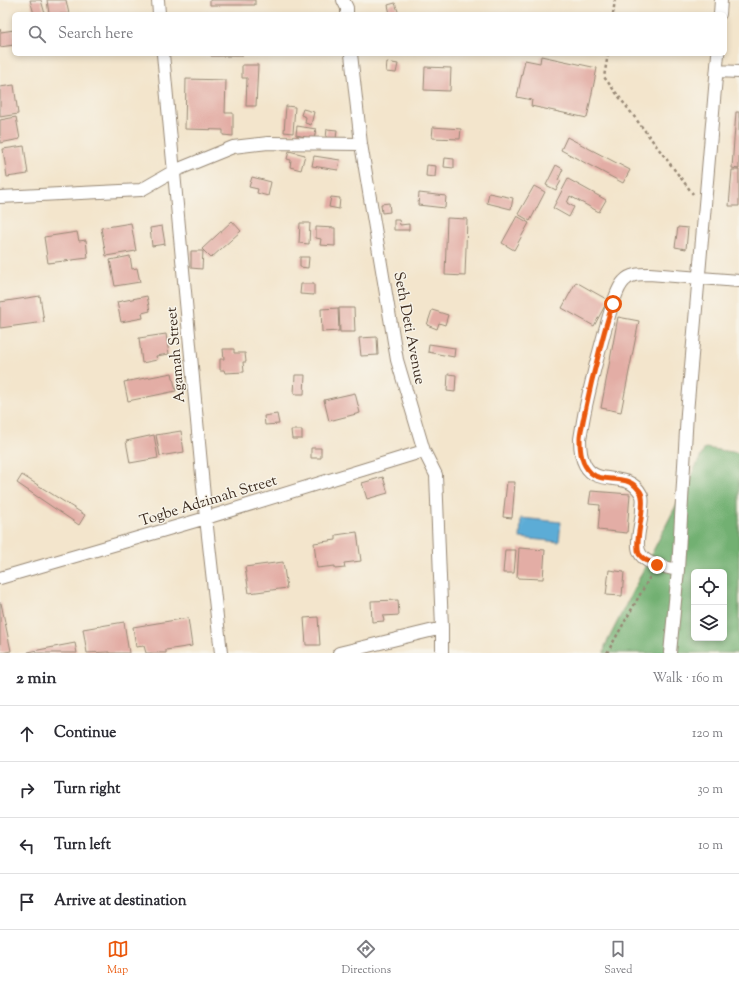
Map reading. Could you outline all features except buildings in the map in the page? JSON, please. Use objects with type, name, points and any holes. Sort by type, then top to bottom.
[{"type":"street","points":[[158,0],[159,12]]},
{"type":"street","points":[[344,0],[347,12]]},
{"type":"street","points":[[720,12],[721,0]]},
{"type":"street","name":"Agamah Street","points":[[163,56],[206,518],[221,653]]},
{"type":"street","name":"Seth Deti Avenue","points":[[352,56],[361,144],[397,360],[424,451],[436,475],[442,653]]},
{"type":"street","points":[[670,653],[678,570],[698,278],[718,56]]},
{"type":"street","points":[[717,71],[739,72]]},
{"type":"street","points":[[0,197],[141,190],[174,171],[233,147],[268,143],[361,144]]},
{"type":"street","points":[[678,570],[646,561],[640,554],[638,543],[642,514],[642,495],[636,487],[629,482],[619,479],[601,477],[592,474],[585,465],[582,457],[580,438],[586,402],[606,327],[618,292],[624,280],[640,274],[739,281]]},
{"type":"street","name":"Togbe Adzimah Street","points":[[0,578],[206,518],[424,451]]},
{"type":"street","points":[[339,653],[442,628]]},
{"type":"path","points":[[613,12],[614,0]]},
{"type":"path","points":[[608,56],[604,77],[704,209]]},
{"type":"path","points":[[607,653],[657,565]]},
{"type":"green space","points":[[705,448],[739,453],[739,653],[604,653],[605,646]]},
{"type":"water","points":[[521,518],[561,522],[559,542],[520,538]]},
{"type":"route","points":[[613,304],[586,402],[580,438],[582,457],[585,465],[592,474],[629,482],[636,487],[642,495],[642,514],[638,543],[640,554],[646,561],[657,565]]}]
